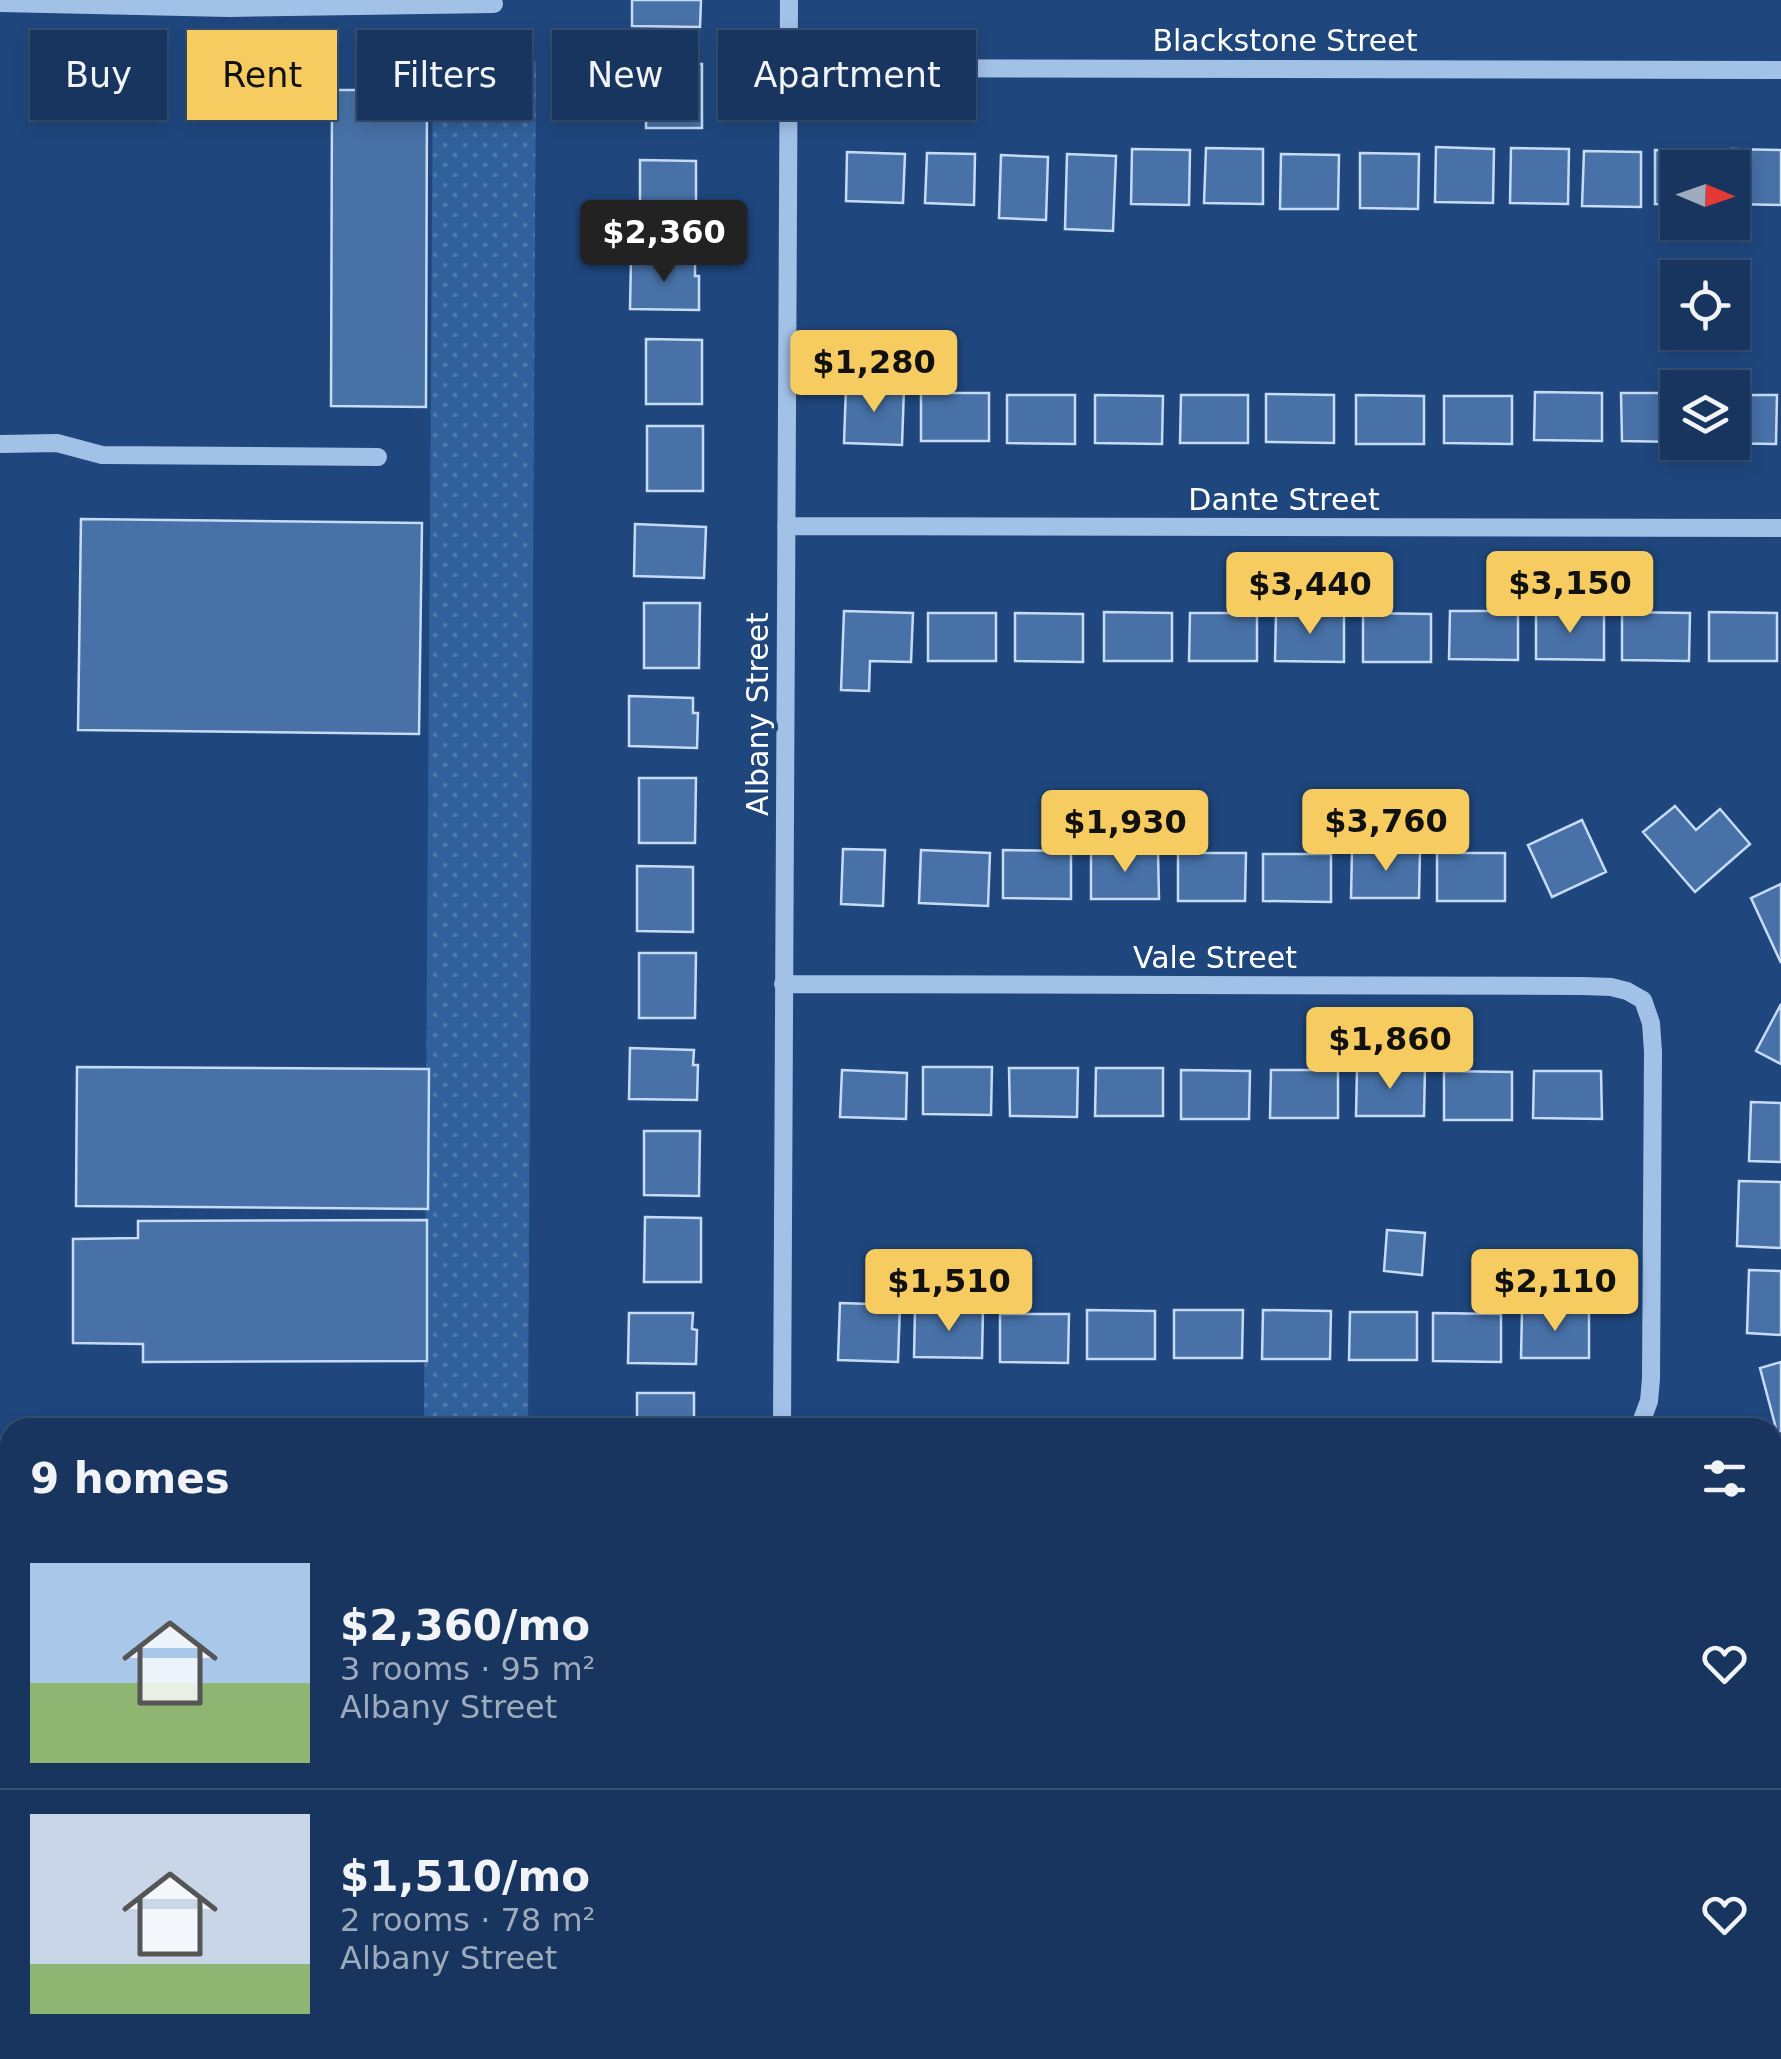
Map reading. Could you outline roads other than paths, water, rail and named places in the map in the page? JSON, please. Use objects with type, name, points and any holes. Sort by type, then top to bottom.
[{"type":"street","name":"Albany Street","points":[[789,0],[789,30]]},
{"type":"street","points":[[0,3],[228,8],[494,4]]},
{"type":"street","name":"Blackstone Street","points":[[976,68],[1781,70]]},
{"type":"street","name":"Albany Street","points":[[782,1418],[789,120]]},
{"type":"street","points":[[0,444],[57,444],[102,455],[378,457]]},
{"type":"street","name":"Dante Street","points":[[786,526],[1781,528]]},
{"type":"street","name":"Vale Street","points":[[784,984],[1611,987],[1643,1000],[1651,1023],[1654,1052],[1651,1379],[1643,1418]]}]
